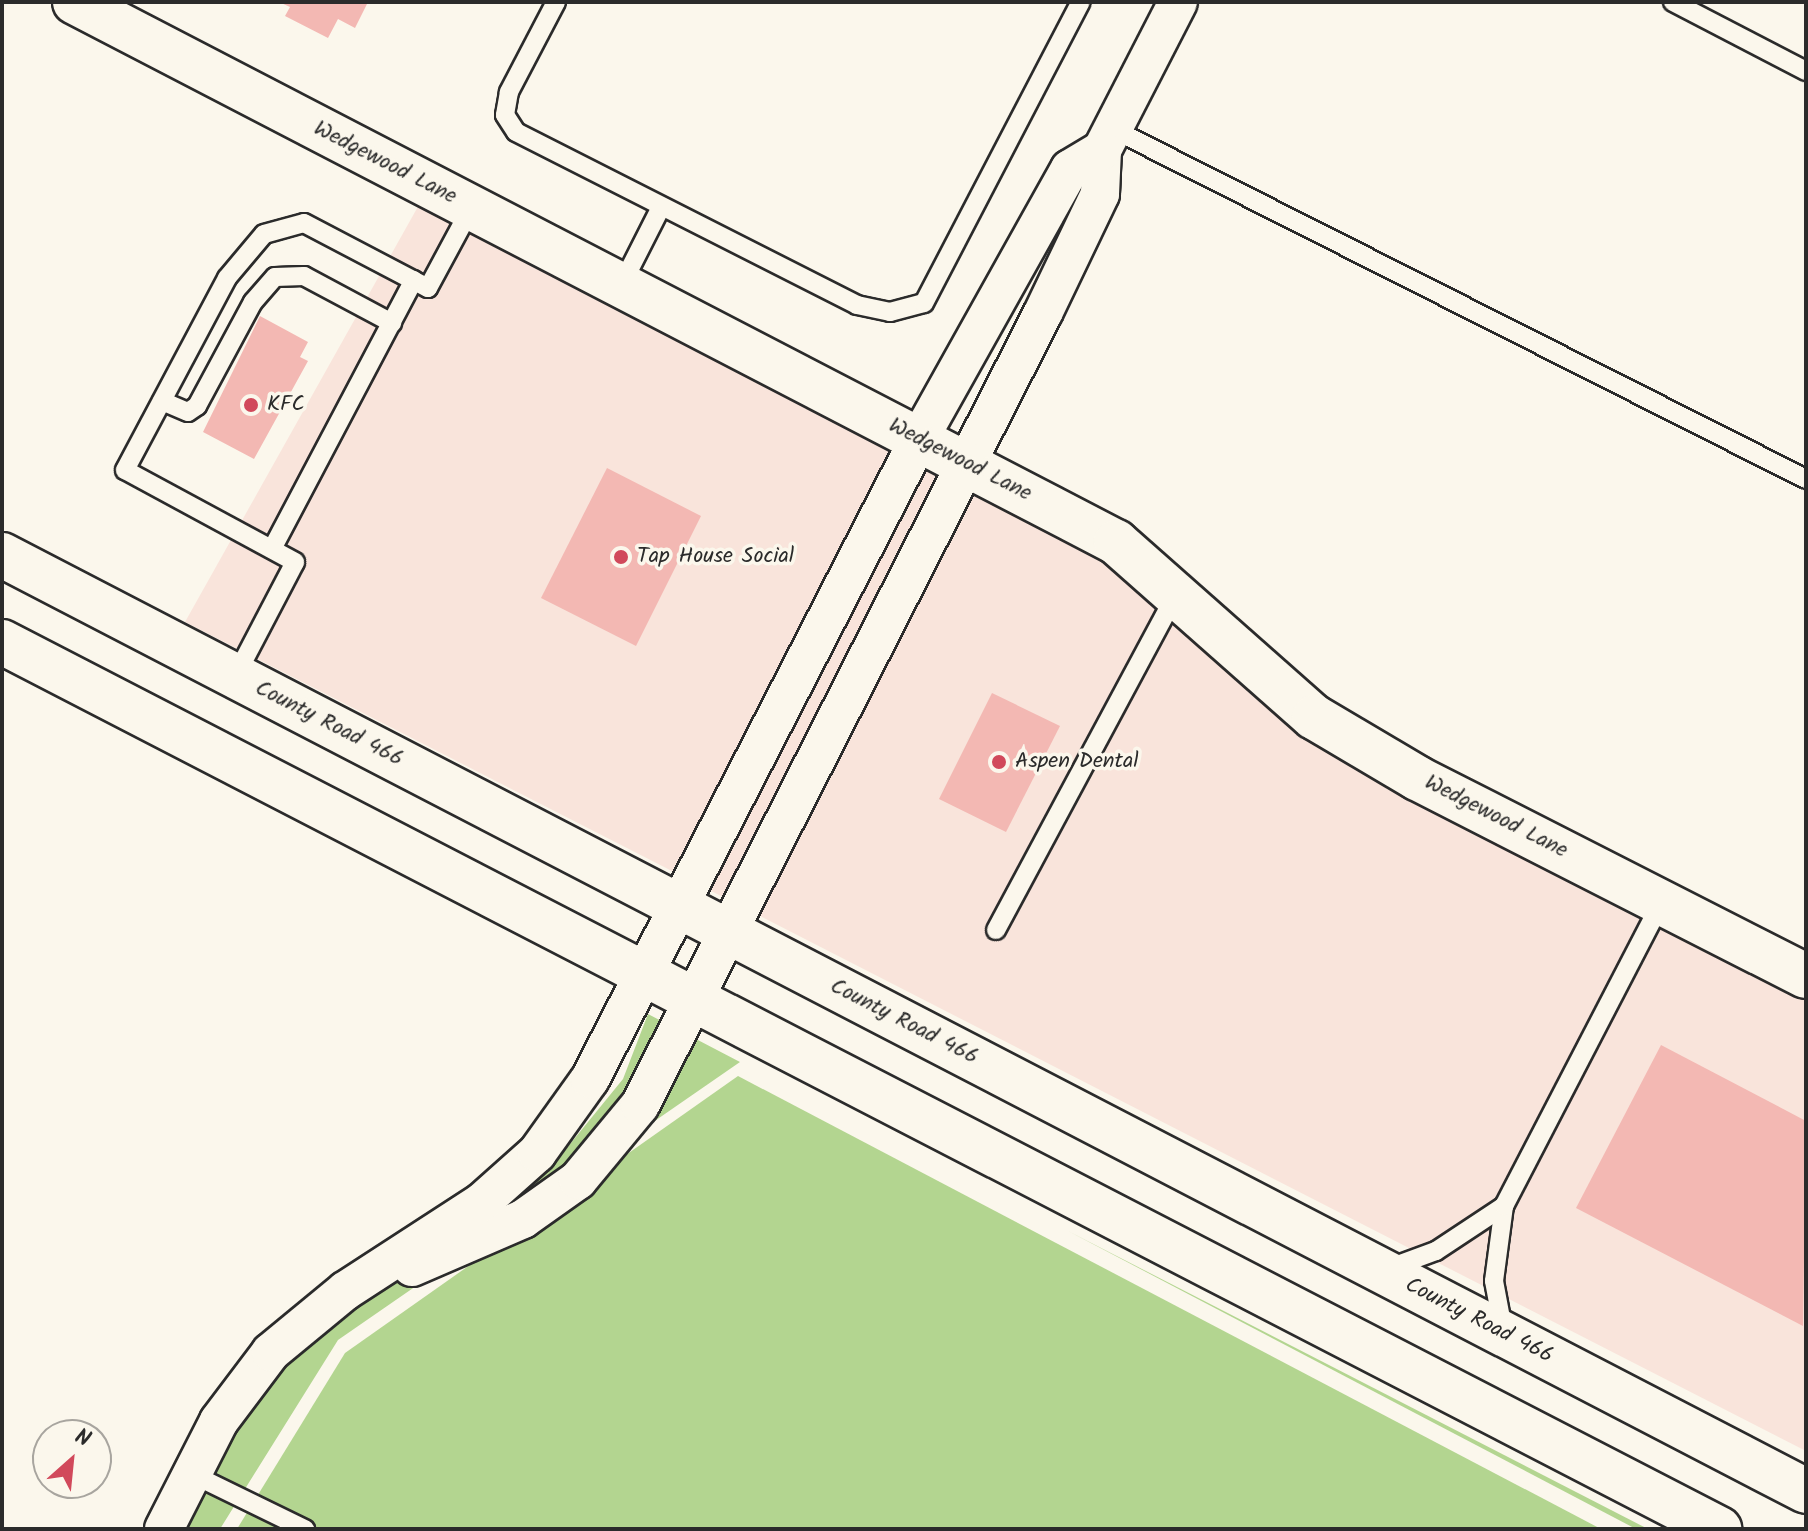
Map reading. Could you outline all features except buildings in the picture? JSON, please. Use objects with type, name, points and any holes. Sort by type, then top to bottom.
[{"type":"main road","name":"Wedgewood Lane","points":[[75,2],[1116,542],[1314,717],[1417,778],[1806,976]]},
{"type":"main road","name":"County Road 466","points":[[2,555],[1806,1491]]},
{"type":"main road","points":[[2,642],[646,969],[1719,1529]]},
{"type":"street","points":[[345,1291],[523,1219],[578,1180],[640,1105],[1100,194],[1108,140],[1168,5]]},
{"type":"street","points":[[164,1529],[219,1421],[271,1352],[345,1291],[482,1202],[537,1153],[590,1079],[919,439],[1070,169],[1108,140]]},
{"type":"lane","points":[[556,2],[509,92],[505,115],[516,132],[857,305],[890,312],[924,303],[1081,2]]},
{"type":"lane","points":[[1673,2],[1806,71]]},
{"type":"lane","points":[[1108,140],[1806,479]]},
{"type":"lane","points":[[621,286],[661,207]]},
{"type":"lane","points":[[236,675],[295,562],[125,470],[245,251],[264,234],[304,223],[428,288],[471,208]]},
{"type":"lane","points":[[162,401],[188,412],[197,406],[253,302],[275,277],[304,276],[392,323]]},
{"type":"lane","points":[[272,549],[414,280]]},
{"type":"lane","points":[[996,930],[1176,594]]},
{"type":"lane","points":[[1504,1333],[1494,1281],[1504,1206],[1662,901]]},
{"type":"lane","points":[[1383,1270],[1436,1251],[1504,1206]]},
{"type":"lane","points":[[192,1474],[305,1529]]},
{"type":"shaded area","points":[[420,203],[1106,557],[1303,732],[1806,997],[1806,1451],[185,622]]},
{"type":"green space","points":[[648,1014],[740,1062],[338,1340],[220,1529],[165,1529],[281,1343],[566,1149],[623,1079]]},
{"type":"green space","points":[[738,1076],[1601,1529],[237,1529],[345,1353]]},
{"type":"green space","points":[[1068,1231],[1648,1529],[1636,1529]]},
{"type":"place","name":"KFC","points":[[251,405]]},
{"type":"place","name":"Tap House Social","points":[[621,557]]},
{"type":"place","name":"Aspen Dental","points":[[999,762]]}]
